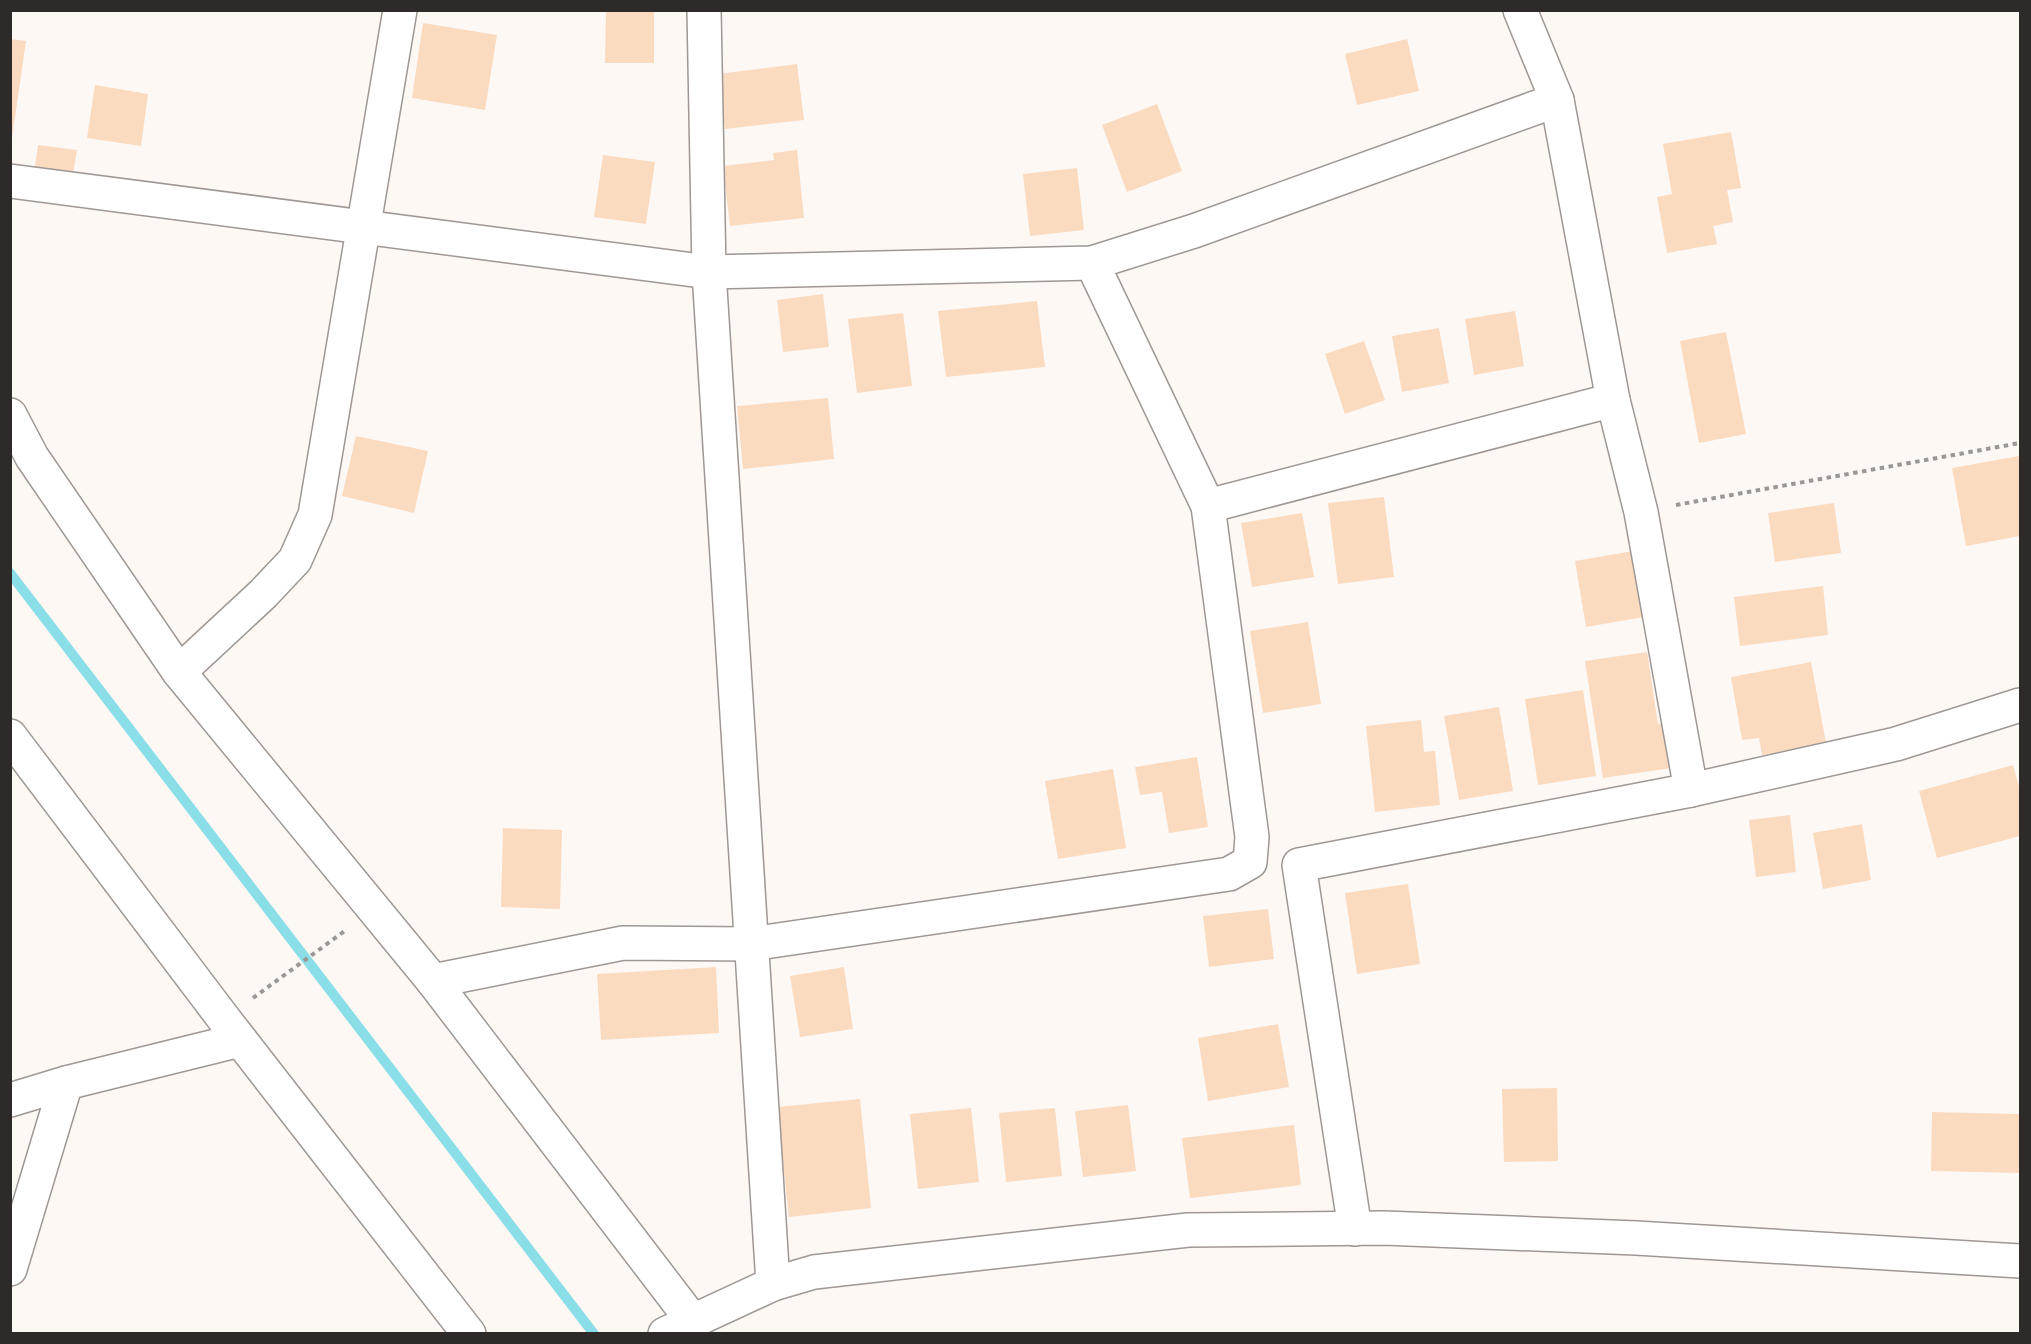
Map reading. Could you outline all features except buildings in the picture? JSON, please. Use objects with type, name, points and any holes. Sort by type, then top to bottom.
[{"type":"street","points":[[179,672],[263,594],[295,560],[315,515],[400,10]]},
{"type":"street","points":[[704,10],[709,272],[773,1284]]},
{"type":"street","points":[[1520,10],[1557,99],[1613,400],[1641,512],[1691,790]]},
{"type":"street","points":[[10,181],[709,272],[1092,263],[1194,231],[1557,99]]},
{"type":"street","points":[[433,981],[623,943],[751,944],[1229,874],[1250,862],[1252,837],[1208,506],[1092,263]]},
{"type":"street","points":[[1208,506],[1613,400]]},
{"type":"street","points":[[10,415],[32,457],[179,672],[433,981],[678,1327],[773,1284],[814,1272],[1188,1230],[1355,1229],[1636,1238],[2020,1261]]},
{"type":"street","points":[[1355,1229],[1299,865],[1691,790],[1896,744],[2020,705]]},
{"type":"street","points":[[10,736],[232,1030],[469,1334]]},
{"type":"street","points":[[10,1100],[232,1030]]},
{"type":"street","points":[[10,1269],[66,1083]]},
{"type":"path","points":[[1641,512],[2020,443]]},
{"type":"path","points":[[232,1030],[290,970],[330,941]]},
{"type":"waterway","points":[[10,573],[594,1334]]}]
